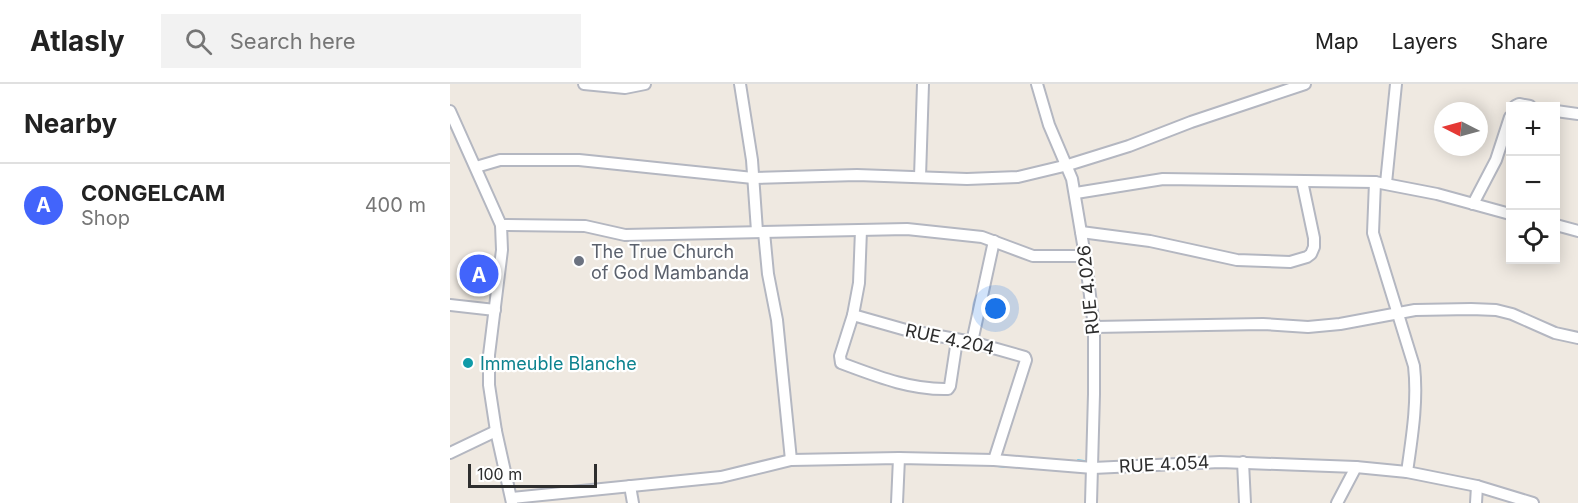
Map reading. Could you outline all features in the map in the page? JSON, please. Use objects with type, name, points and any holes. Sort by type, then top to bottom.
[{"type":"street","points":[[584,84],[624,88],[645,84]]},
{"type":"street","points":[[740,84],[760,231],[777,320],[791,460]]},
{"type":"street","points":[[920,177],[923,84]]},
{"type":"street","name":"RUE 4.026","points":[[1037,84],[1049,125],[1068,165],[1076,193],[1082,232],[1094,327],[1093,468],[1090,503]]},
{"type":"street","points":[[476,167],[500,160],[579,160],[753,178],[857,175],[967,179],[1018,177],[1068,165],[1129,146],[1191,122],[1305,84]]},
{"type":"street","points":[[1396,84],[1373,233],[1416,378],[1414,421],[1407,472]]},
{"type":"street","points":[[450,111],[454,132],[476,167],[501,225],[502,250],[489,355],[489,385],[496,431],[512,501]]},
{"type":"street","points":[[1560,112],[1578,114]]},
{"type":"street","points":[[1473,204],[1496,160],[1506,129]]},
{"type":"street","points":[[1076,193],[1163,179],[1381,183],[1506,213]]},
{"type":"street","points":[[1082,232],[1150,241],[1237,260],[1290,262],[1307,257],[1314,247],[1302,181]]},
{"type":"street","points":[[501,225],[585,226],[625,235],[907,229],[982,237],[1033,256],[1085,256]]},
{"type":"street","points":[[1560,226],[1578,231]]},
{"type":"street","points":[[861,230],[859,282],[853,315],[840,356],[841,363],[910,386],[948,389],[957,339]]},
{"type":"street","points":[[972,342],[994,241]]},
{"type":"street","points":[[450,305],[495,310]]},
{"type":"street","points":[[1094,327],[1263,324],[1308,327],[1340,324],[1414,310],[1496,310],[1512,314],[1556,333],[1578,338]]},
{"type":"street","name":"RUE 4.204","points":[[853,315],[906,330],[972,342],[1023,355],[1026,360],[994,460]]},
{"type":"street","points":[[450,453],[496,431]]},
{"type":"street","points":[[897,503],[899,458]]},
{"type":"street","name":"RUE 4.054","points":[[512,501],[721,477],[791,460],[899,458],[994,460],[1093,468],[1220,462],[1356,466],[1407,472],[1477,486],[1533,503]]},
{"type":"street","points":[[1243,462],[1245,503]]},
{"type":"street","points":[[1337,503],[1356,466]]},
{"type":"street","points":[[630,486],[633,503]]},
{"type":"street","points":[[1476,503],[1477,486]]},
{"type":"waterway","points":[[1078,460],[1090,462]]},
{"type":"waterway","points":[[998,466],[1005,467]]},
{"type":"waterway","points":[[1015,467],[1033,468]]},
{"type":"place","name":"The True Church of God Mambanda","points":[[579,261]]},
{"type":"place","name":"CONGELCAM","points":[[479,274]]},
{"type":"place","name":"Immeuble Blanche","points":[[468,363]]}]
